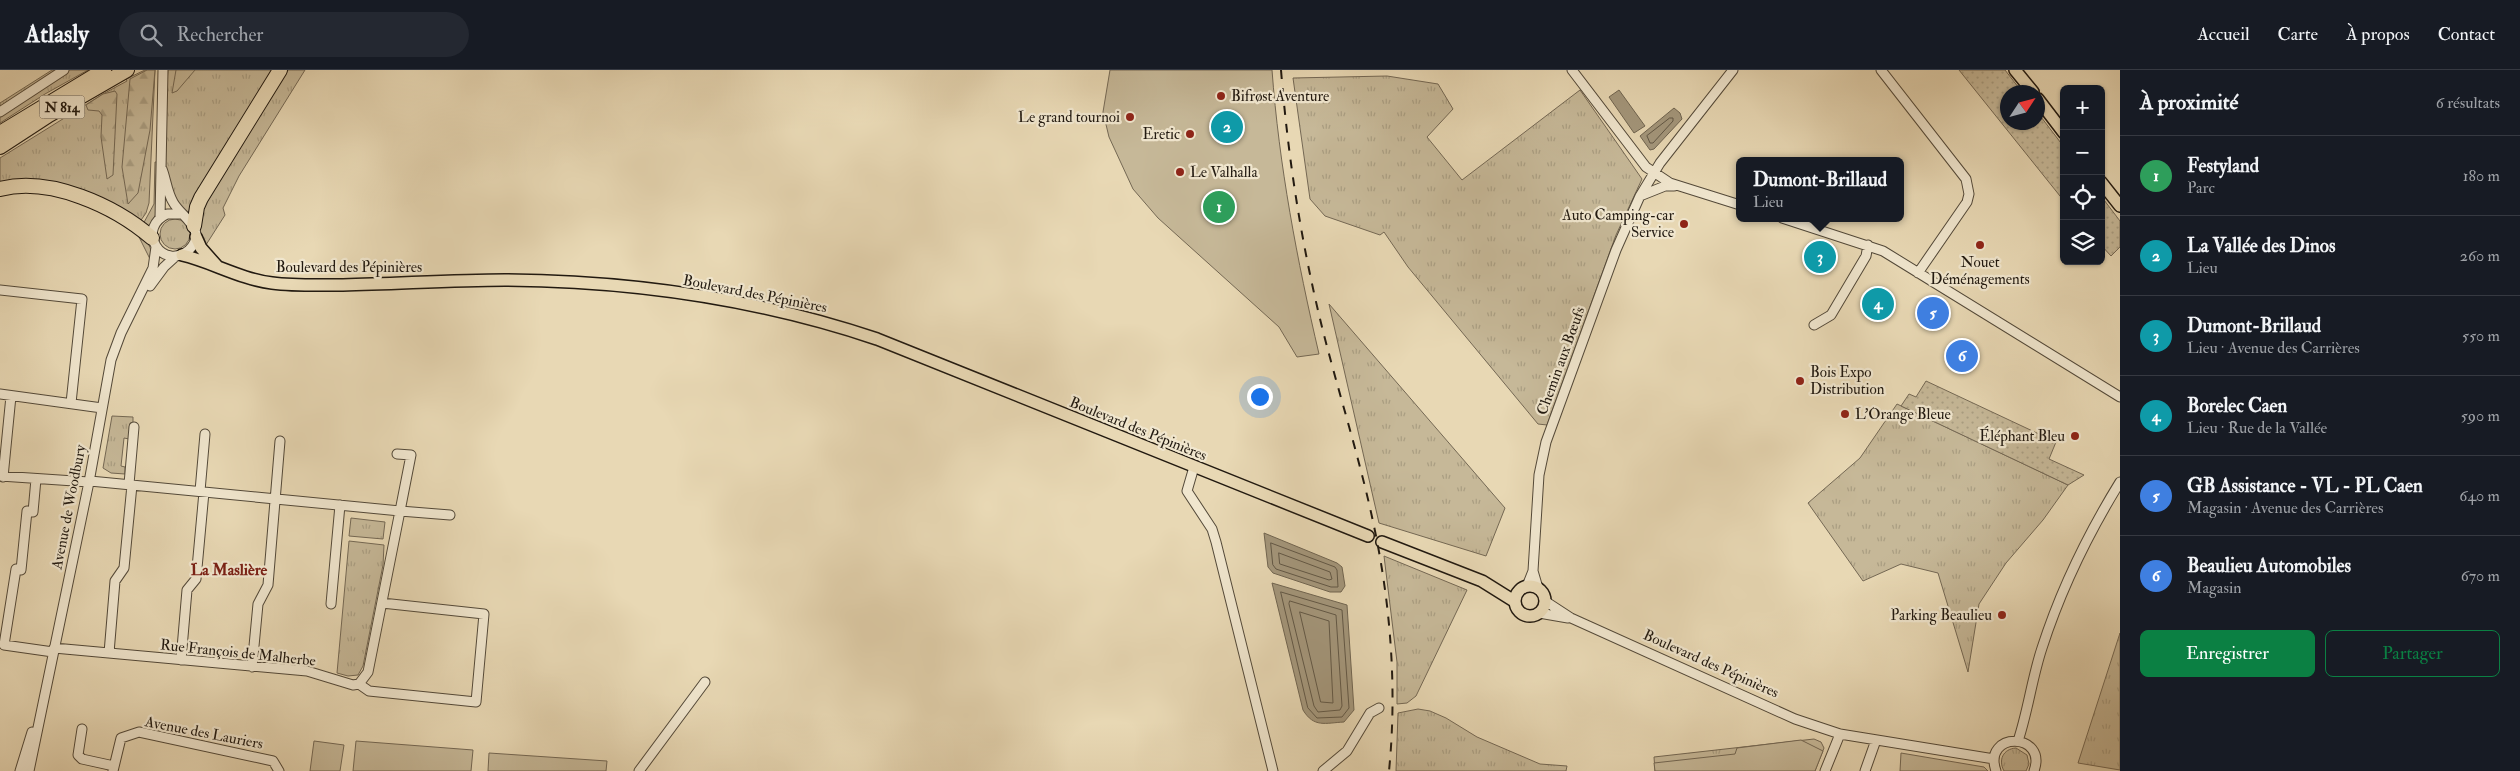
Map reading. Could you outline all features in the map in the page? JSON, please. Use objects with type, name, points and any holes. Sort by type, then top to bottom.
[{"type":"highway","name":"N 814","points":[[0,132],[104,70]]},
{"type":"highway","name":"N 814","points":[[0,147],[49,114],[127,70]]},
{"type":"highway","points":[[195,232],[197,207],[280,70]]},
{"type":"highway","points":[[0,189],[32,186],[60,190],[130,221],[154,243]]},
{"type":"main road","points":[[2015,70],[2027,85]]},
{"type":"main road","points":[[2045,108],[2062,130]]},
{"type":"main road","points":[[2105,187],[2120,206]]},
{"type":"main road","points":[[195,232],[201,248],[218,267]]},
{"type":"main road","name":"Boulevard des Pépinières","points":[[179,255],[248,278],[299,285],[504,280],[615,285],[696,296],[808,317],[877,339],[1368,536]]},
{"type":"main road","name":"Boulevard des Pépinières","points":[[1382,542],[1482,581],[1515,598],[1517,609],[1524,615],[1533,616],[1539,613]]},
{"type":"main road","points":[[1515,598],[1521,588],[1532,587]]},
{"type":"main road","name":"Boulevard des Pépinières","points":[[1532,587],[1545,601]]},
{"type":"main road","points":[[1539,613],[1545,601]]},
{"type":"street","points":[[0,112],[64,70]]},
{"type":"street","name":"Avenue de Woodbury","points":[[20,771],[41,706],[89,482],[111,360],[117,341],[155,262],[153,227],[160,218],[162,168],[160,142],[163,70]]},
{"type":"street","points":[[1572,70],[1642,164],[1670,183],[1736,204]]},
{"type":"street","name":"Chemin aux Bœufs","points":[[1532,587],[1539,475],[1546,442],[1616,250],[1640,196],[1655,172],[1733,70]]},
{"type":"street","points":[[1881,70],[1966,179],[1968,186],[1967,202],[1918,273]]},
{"type":"street","name":"Avenue de Woodbury","points":[[130,316],[154,280],[179,255],[191,248],[195,232],[171,199],[162,168]]},
{"type":"street","points":[[1640,196],[1665,186],[1679,186]]},
{"type":"street","points":[[160,218],[170,213],[182,214]]},
{"type":"street","points":[[1795,222],[1883,251],[2120,397]]},
{"type":"street","points":[[154,243],[167,255],[179,255]]},
{"type":"street","points":[[1814,325],[1831,315],[1866,256],[1868,245]]},
{"type":"street","points":[[0,290],[82,299],[71,403]]},
{"type":"street","points":[[0,394],[102,408]]},
{"type":"street","points":[[12,396],[2,476],[131,484],[450,516]]},
{"type":"street","points":[[109,653],[115,581],[124,568],[134,427]]},
{"type":"street","points":[[181,660],[187,590],[196,579],[205,434]]},
{"type":"street","points":[[252,667],[258,604],[268,585],[280,441]]},
{"type":"street","points":[[359,684],[368,672],[411,455],[397,454]]},
{"type":"street","points":[[1194,467],[1187,491],[1212,529],[1216,542],[1273,771]]},
{"type":"street","name":"Rue François de Malherbe","points":[[36,479],[33,512],[27,511],[21,570],[16,570],[4,646],[109,653],[307,671],[353,685],[359,684],[370,691],[476,702],[484,614],[382,604]]},
{"type":"street","points":[[2018,741],[2041,651],[2064,589],[2092,530],[2120,482]]},
{"type":"street","points":[[331,604],[340,505]]},
{"type":"street","name":"Boulevard des Pépinières","points":[[1545,601],[1571,618],[1795,719],[1840,734],[1994,759]]},
{"type":"street","name":"Boulevard des Pépinières","points":[[1539,613],[1571,618]]},
{"type":"street","points":[[639,771],[705,682]]},
{"type":"street","name":"Avenue de Woodbury","points":[[29,771],[40,721],[41,706]]},
{"type":"street","points":[[1323,771],[1346,750],[1370,713],[1379,708]]},
{"type":"street","points":[[82,729],[78,755],[82,759],[114,769]]},
{"type":"street","name":"Avenue des Lauriers","points":[[114,769],[121,738],[139,732],[273,761],[279,771]]},
{"type":"street","points":[[1825,771],[1840,734]]},
{"type":"street","points":[[1865,771],[1876,740]]},
{"type":"street","points":[[1996,771],[1994,759],[2000,747],[2005,743],[2018,741],[2027,744],[2033,751],[2036,760],[2034,771]]},
{"type":"green space","points":[[52,70],[88,70],[45,94],[0,123],[0,103]]},
{"type":"green space","points":[[145,70],[155,70],[149,203],[146,213],[139,223],[75,191],[0,185],[0,158],[127,81],[126,79]]},
{"type":"green space","points":[[147,70],[155,70],[150,130],[138,193],[128,204],[122,167],[130,79]]},
{"type":"green space","points":[[168,70],[278,70],[192,214],[177,203],[170,188],[166,172],[164,120]]},
{"type":"green space","points":[[176,70],[195,70],[177,91],[172,93]]},
{"type":"green space","points":[[288,70],[305,70],[239,176],[223,208],[225,215],[204,248],[201,242],[198,212]]},
{"type":"green space","points":[[1110,70],[1272,70],[1284,177],[1303,283],[1319,354],[1297,357],[1279,327],[1158,218],[1133,189],[1109,137],[1103,112]]},
{"type":"green space","points":[[1959,70],[2005,70],[2017,85],[2000,85],[2000,121]]},
{"type":"green space","points":[[1387,76],[1438,84],[1453,109],[1427,137],[1462,180],[1580,90],[1642,179],[1616,235],[1547,425],[1538,424],[1408,267],[1384,232],[1380,235],[1325,216],[1310,199],[1293,78]]},
{"type":"green space","points":[[115,91],[117,94],[113,175],[107,179],[101,137],[102,115],[99,111],[88,110],[86,105],[103,94]]},
{"type":"green space","points":[[2045,122],[2060,142],[2060,196],[2007,130],[2045,130]]},
{"type":"green space","points":[[155,162],[157,162],[156,214],[148,230],[142,226],[154,204]]},
{"type":"green space","points":[[2105,201],[2120,221],[2120,247],[2111,256],[2105,249]]},
{"type":"green space","points":[[175,219],[186,223],[190,234],[186,245],[175,249],[164,245],[160,234],[164,223]]},
{"type":"green space","points":[[138,235],[149,245],[151,251],[150,259]]},
{"type":"green space","points":[[1329,304],[1505,508],[1486,556],[1379,523]]},
{"type":"green space","points":[[1926,381],[2056,442],[2049,459],[2084,475],[2068,485],[1901,406],[1909,394],[1916,397]]},
{"type":"green space","points":[[1897,404],[2068,485],[2043,520],[2006,563],[1979,604],[1968,672],[1938,573],[1901,564],[1863,581],[1808,503],[1860,458]]},
{"type":"green space","points":[[112,416],[133,417],[133,423],[130,423],[129,439],[124,438],[121,466],[125,467],[125,474],[111,473],[103,468]]},
{"type":"green space","points":[[351,518],[385,522],[383,539],[349,536]]},
{"type":"green space","points":[[349,541],[384,545],[383,565],[363,666],[358,675],[348,676],[337,673]]},
{"type":"green space","points":[[1384,556],[1467,590],[1416,696],[1407,703],[1397,704],[1397,662]]},
{"type":"green space","points":[[2120,633],[2120,770],[2078,763]]},
{"type":"green space","points":[[1418,709],[1430,711],[1446,718],[1477,737],[1540,764],[1567,766],[1566,771],[1396,771],[1398,713]]},
{"type":"green space","points":[[1814,739],[1821,742],[1824,748],[1815,771],[1655,771],[1654,757]]},
{"type":"green space","points":[[1801,740],[1823,751],[1815,771],[1655,771],[1654,763],[1735,754],[1737,748]]},
{"type":"green space","points":[[314,741],[344,745],[340,771],[310,771]]},
{"type":"green space","points":[[356,741],[473,750],[471,771],[353,771]]},
{"type":"green space","points":[[2016,748],[2027,755],[2029,764],[2026,771],[2004,771],[2002,767],[2003,756],[2008,750]]},
{"type":"green space","points":[[489,753],[607,761],[606,771],[488,771]]},
{"type":"green space","points":[[1901,753],[1984,767],[1988,771],[1900,771]]},
{"type":"water","points":[[1619,90],[1645,126],[1634,133],[1609,97]]},
{"type":"water","points":[[1674,108],[1680,113],[1682,119],[1654,149],[1650,150],[1640,136]]},
{"type":"water","points":[[1224,119],[1232,119],[1237,124],[1235,135],[1224,137],[1219,132],[1219,124]]},
{"type":"water","points":[[1264,533],[1337,563],[1342,567],[1345,586],[1341,592],[1330,592],[1273,573],[1268,567]]},
{"type":"water","points":[[1272,583],[1347,605],[1354,710],[1344,722],[1316,722],[1311,720],[1303,710]]},
{"type":"railway","points":[[1281,70],[1287,135],[1308,263],[1322,327],[1363,480],[1381,560],[1391,650],[1392,711],[1389,771]]},
{"type":"place","name":"Bifrøst Aventure","points":[[1221,96]]},
{"type":"place","name":"Le grand tournoi","points":[[1130,117]]},
{"type":"place","name":"La Vallée des Dinos","points":[[1227,127]]},
{"type":"place","name":"Eretic","points":[[1190,134]]},
{"type":"place","name":"Le Valhalla","points":[[1180,172]]},
{"type":"place","name":"Festyland","points":[[1219,207]]},
{"type":"place","name":"Auto Camping-car Service","points":[[1684,224]]},
{"type":"place","name":"Nouet Déménagements","points":[[1980,245]]},
{"type":"place","name":"Dumont-Brillaud","points":[[1820,257]]},
{"type":"place","name":"Borelec Caen","points":[[1878,304]]},
{"type":"place","name":"GB Assistance - VL - PL Caen","points":[[1933,313]]},
{"type":"place","name":"Beaulieu Automobiles","points":[[1962,356]]},
{"type":"place","name":"Bois Expo Distribution","points":[[1800,381]]},
{"type":"place","name":"L'Orange Bleue","points":[[1845,414]]},
{"type":"place","name":"Éléphant Bleu","points":[[2075,436]]},
{"type":"place","name":"Parking Beaulieu","points":[[2002,615]]},
{"type":"district","name":"La Maslière","points":[[229,570]]}]
